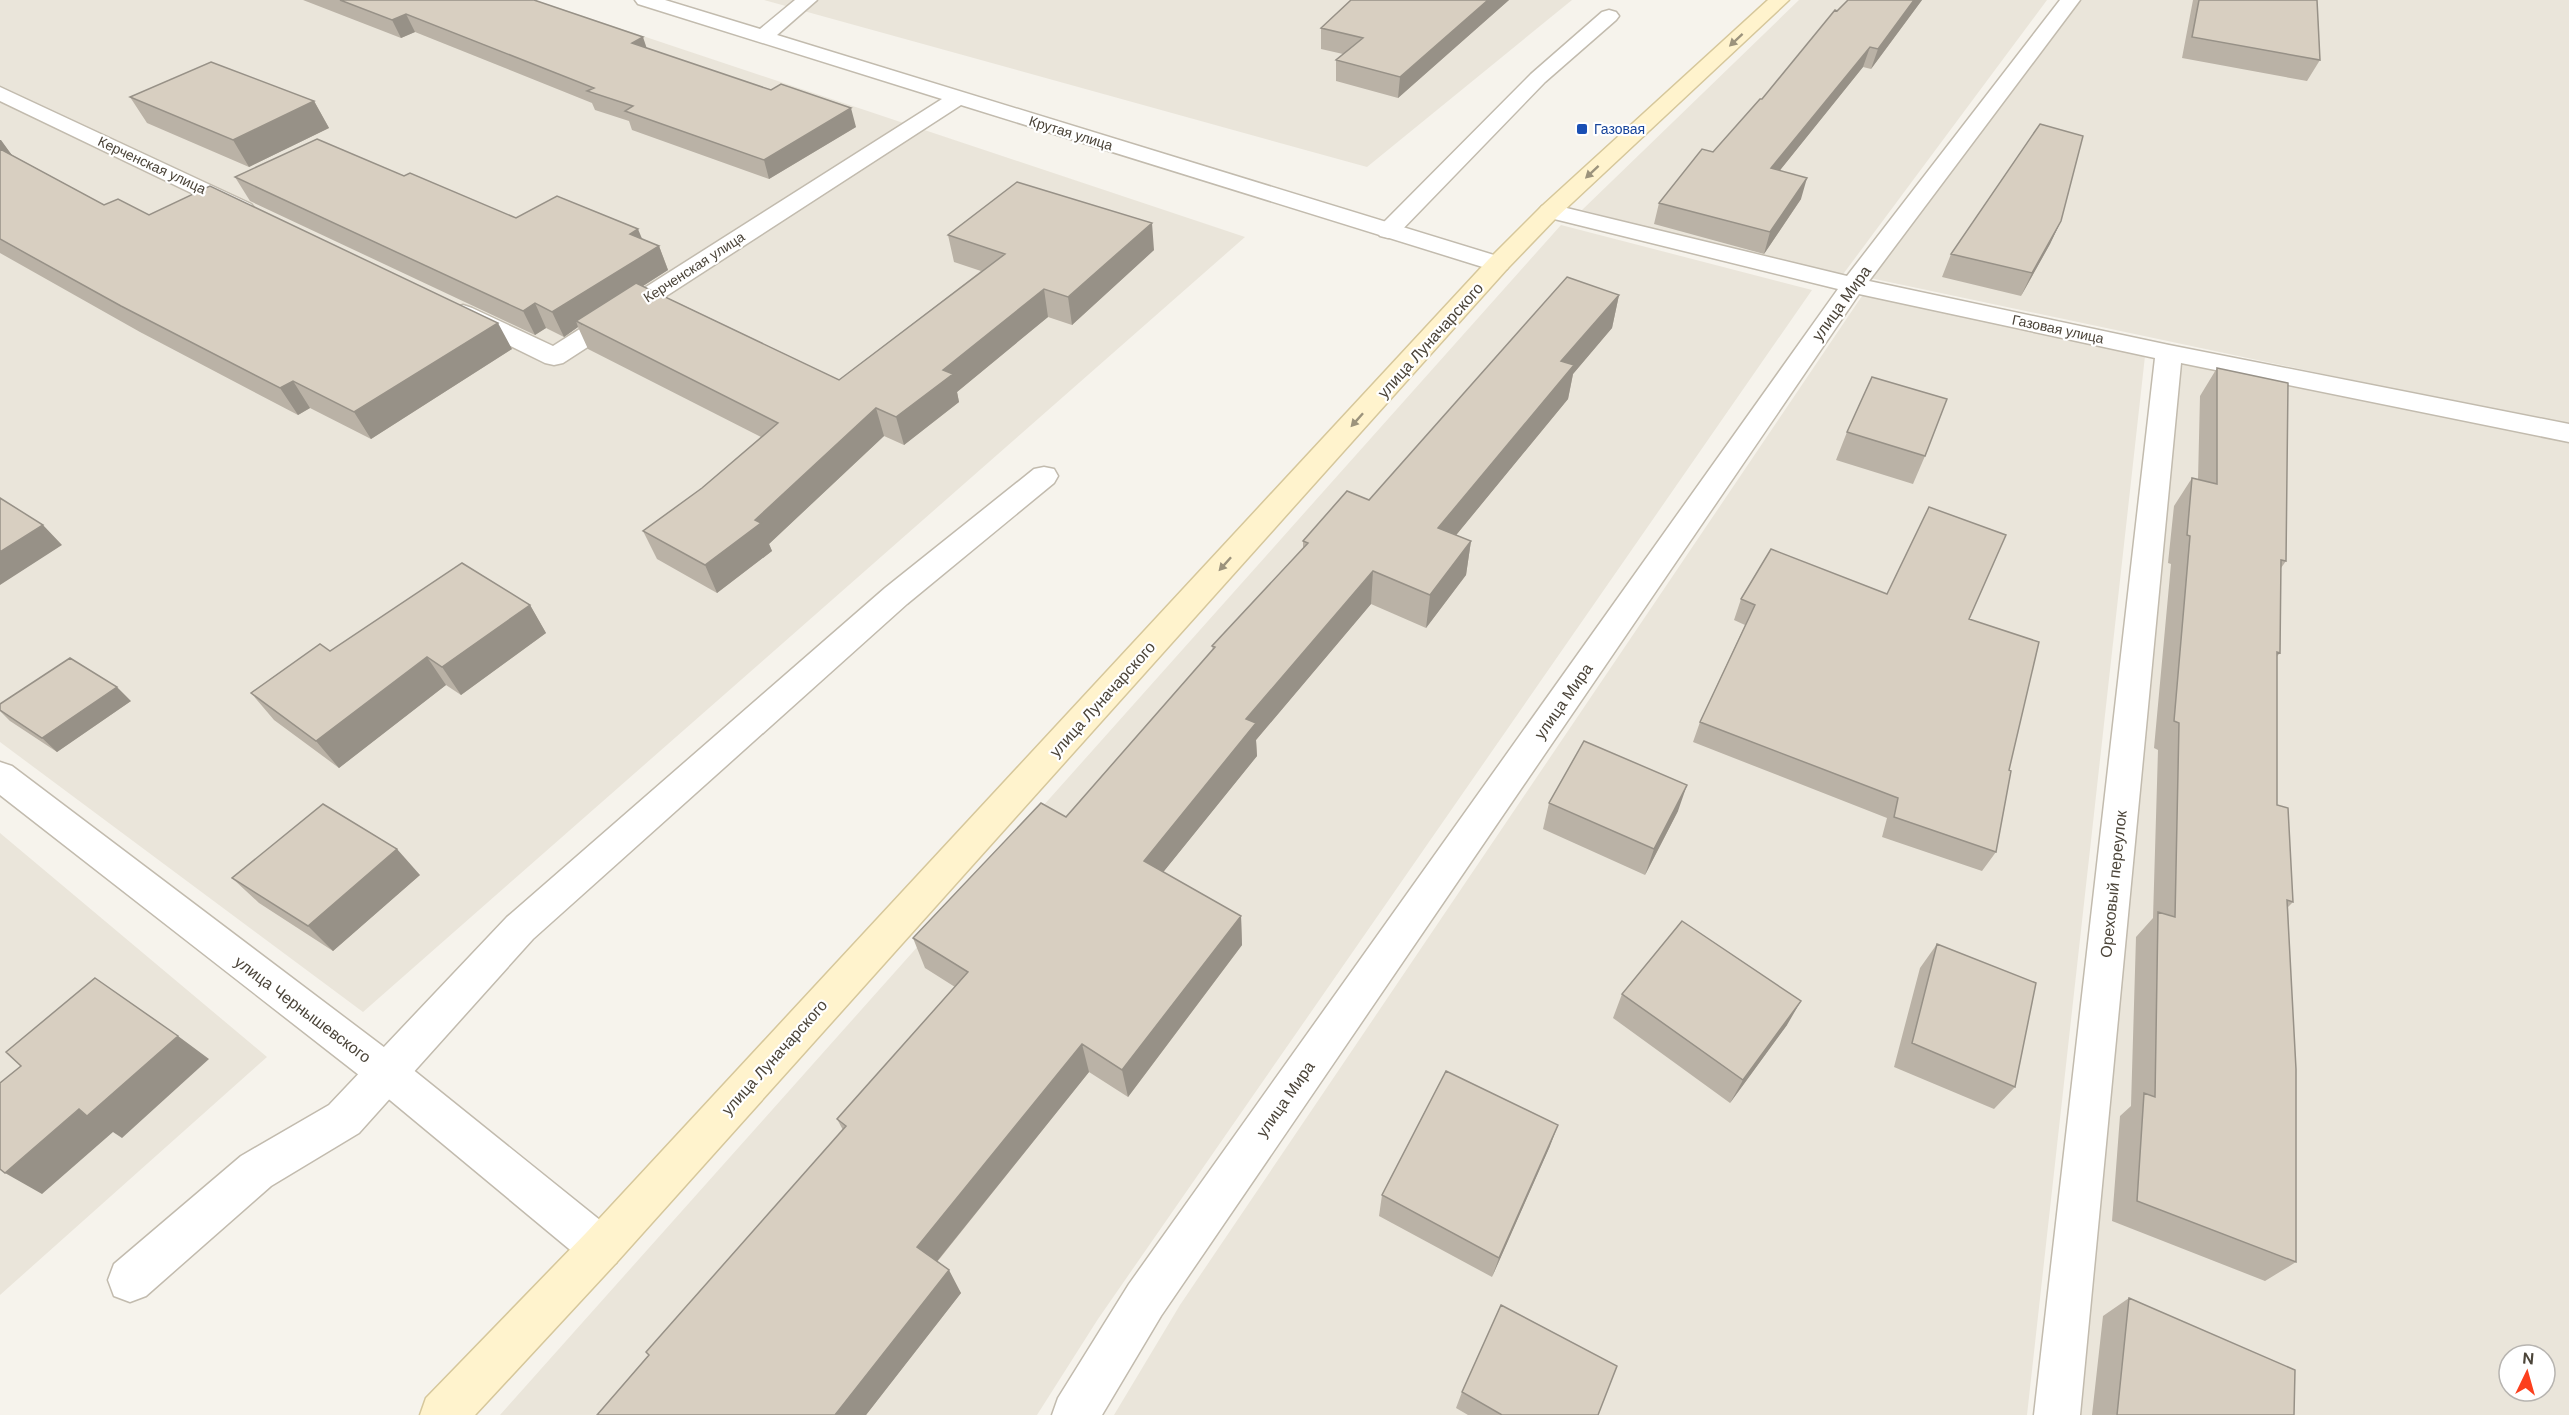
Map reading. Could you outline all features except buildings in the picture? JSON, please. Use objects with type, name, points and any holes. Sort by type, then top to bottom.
[{"type":"main road","name":"улица Луначарского","points":[[443,1415],[601,1248],[1498,264],[1550,211],[1779,0]]},
{"type":"street","name":"Крутая улица","points":[[645,0],[1498,264]]},
{"type":"street","points":[[762,37],[807,0]]},
{"type":"street","name":"улица Мира","points":[[1075,1415],[1145,1300],[1853,285],[2070,0]]},
{"type":"street","points":[[1388,231],[1538,78],[1609,16]]},
{"type":"street","name":"Керченская улица","points":[[0,93],[267,220]]},
{"type":"street","name":"Керченская улица","points":[[448,306],[555,357],[957,98]]},
{"type":"street","name":"Газовая улица","points":[[1550,211],[1853,285],[2169,353],[2569,433]]},
{"type":"street","name":"Ореховый переулок","points":[[2057,1415],[2169,353]]},
{"type":"street","points":[[130,1280],[256,1171],[344,1119],[520,928],[896,596],[1044,476]]},
{"type":"street","name":"улица Чернышевского","points":[[0,776],[387,1073],[601,1248]]},
{"type":"shaded area","points":[[0,0],[535,0],[1245,237],[363,1012],[0,742]]},
{"type":"shaded area","points":[[764,0],[1572,0],[1367,167]]},
{"type":"shaded area","points":[[1799,0],[2047,0],[1841,277],[1582,210]]},
{"type":"shaded area","points":[[2077,0],[2569,0],[2569,426],[1870,278]]},
{"type":"shaded area","points":[[1561,225],[1812,290],[1098,1319],[1037,1415],[500,1415]]},
{"type":"shaded area","points":[[1864,293],[2145,356],[2027,1415],[1114,1415],[1180,1305]]},
{"type":"shaded area","points":[[2178,359],[2569,442],[2569,1415],[2073,1415]]},
{"type":"shaded area","points":[[0,833],[267,1057],[0,1295]]},
{"type":"place","name":"Газовая","points":[[1582,129]]}]
